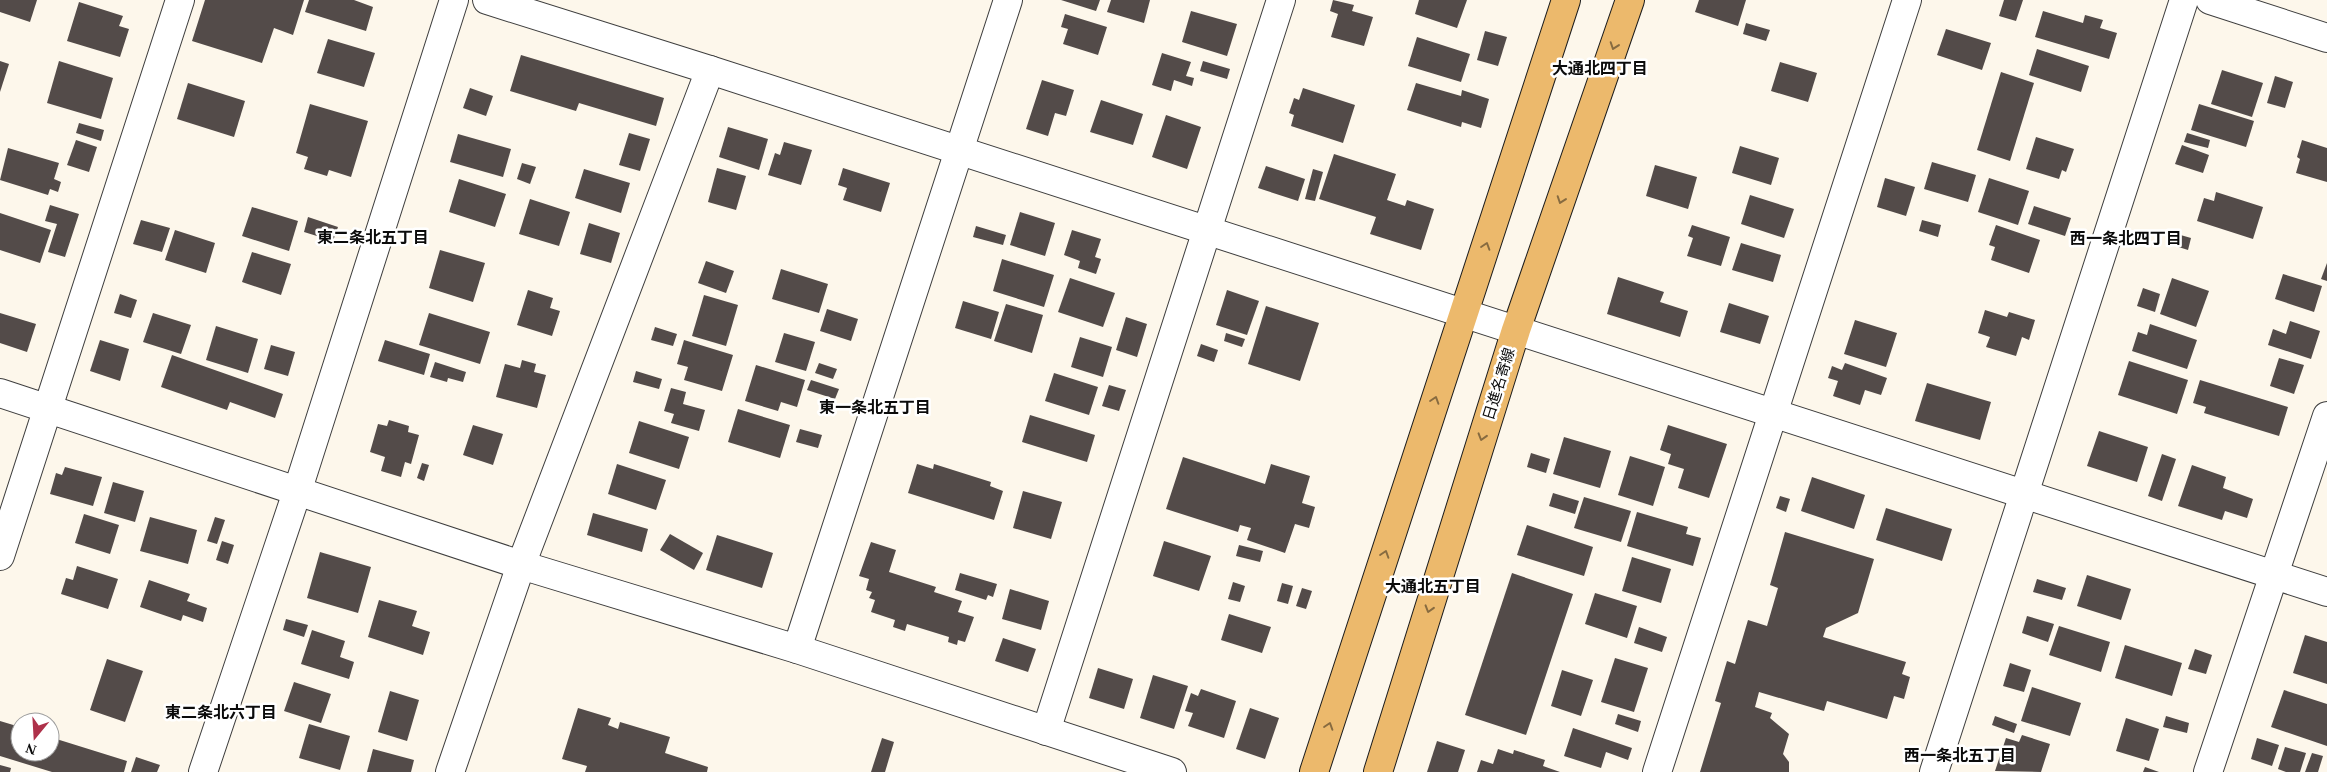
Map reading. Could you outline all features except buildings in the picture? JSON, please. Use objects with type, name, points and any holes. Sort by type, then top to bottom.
[{"type":"main road","points":[[1314,772],[1566,0]]},
{"type":"main road","name":"日進名寄線","points":[[1378,772],[1516,330],[1630,0]]},
{"type":"street","points":[[0,556],[180,0]]},
{"type":"street","points":[[203,772],[298,489],[454,0]]},
{"type":"street","points":[[487,0],[710,70],[2327,592]]},
{"type":"street","points":[[798,649],[1008,0]]},
{"type":"street","points":[[1046,731],[1281,0]]},
{"type":"street","points":[[1657,772],[1906,0]]},
{"type":"street","points":[[1934,772],[2184,0]]},
{"type":"street","points":[[2210,0],[2327,38]]},
{"type":"street","points":[[450,772],[522,565],[710,70]]},
{"type":"street","points":[[0,393],[298,489],[522,565],[798,649],[1172,772]]},
{"type":"street","points":[[2208,772],[2327,416]]},
{"type":"district","name":"大通北四丁目","points":[[1600,68]]},
{"type":"district","name":"東二条北五丁目","points":[[373,237]]},
{"type":"district","name":"西一条北四丁目","points":[[2126,238]]},
{"type":"district","name":"東一条北五丁目","points":[[875,407]]},
{"type":"district","name":"大通北五丁目","points":[[1433,586]]},
{"type":"district","name":"東二条北六丁目","points":[[221,712]]},
{"type":"district","name":"西一条北五丁目","points":[[1960,755]]}]
